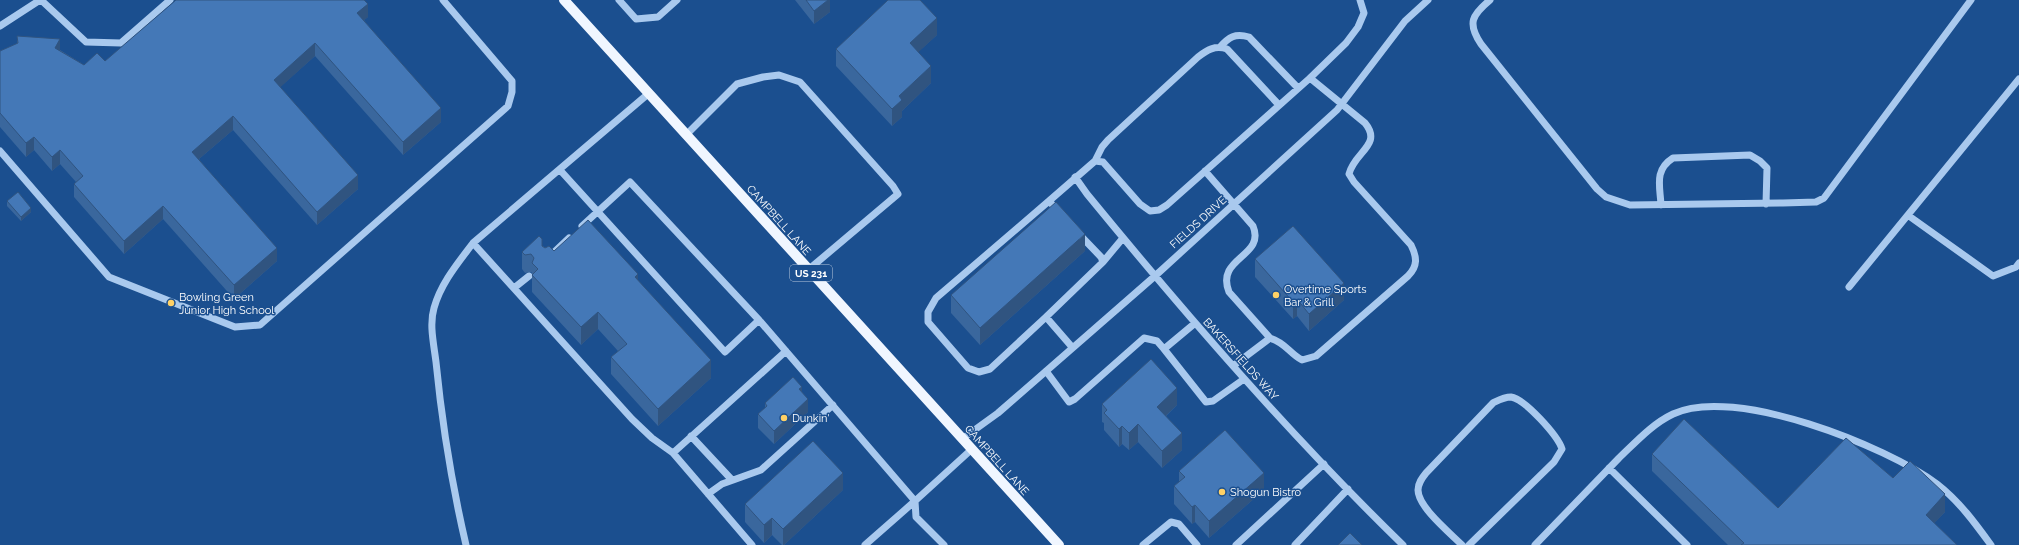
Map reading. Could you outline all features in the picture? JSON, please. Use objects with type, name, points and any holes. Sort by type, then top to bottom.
[{"type":"main road","name":"CAMPBELL LANE","points":[[564,0],[1058,545]]},
{"type":"street","points":[[0,26],[40,0],[86,42],[121,43],[170,0]]},
{"type":"street","points":[[0,151],[109,278],[235,327],[260,325],[508,106],[512,92],[512,81],[443,0]]},
{"type":"street","points":[[619,0],[636,19],[658,17],[678,0]]},
{"type":"street","points":[[1095,161],[1103,162],[1140,204],[1150,211],[1159,210],[1167,205],[1310,78],[1346,43],[1358,28],[1364,13],[1360,0]]},
{"type":"street","name":"FIELDS DRIVE","points":[[962,439],[998,413],[1155,276],[1342,104],[1405,21],[1428,0]]},
{"type":"street","points":[[1490,0],[1475,15],[1473,30],[1475,36],[1597,189],[1606,197],[1619,203],[1630,205],[1766,204],[1816,202],[1824,198],[1971,0]]},
{"type":"street","points":[[1123,238],[1103,262],[990,368],[979,372],[968,368],[928,322],[928,312],[936,298],[1095,161],[1102,147],[1108,140],[1198,57],[1208,50],[1220,46],[1230,36],[1240,34],[1249,37],[1298,88]]},
{"type":"street","points":[[1220,46],[1227,49],[1279,105]]},
{"type":"street","points":[[686,135],[737,84],[763,77],[779,75],[800,82],[893,186],[898,194],[808,270]]},
{"type":"street","points":[[1205,171],[1253,226],[1256,239],[1252,247],[1230,267],[1226,277],[1226,286],[1229,292],[1270,338],[1280,341],[1288,347],[1294,356],[1302,360],[1312,358],[1408,276],[1414,270],[1416,263],[1412,245],[1354,182],[1349,174],[1351,165],[1367,148],[1372,139],[1371,131],[1365,123],[1310,78]]},
{"type":"street","points":[[1849,287],[2019,79]]},
{"type":"street","points":[[466,545],[442,413],[432,324],[434,308],[441,289],[452,270],[473,243],[648,94]]},
{"type":"street","points":[[1661,205],[1659,175],[1664,164],[1673,158],[1750,156],[1760,161],[1766,168],[1766,204]]},
{"type":"street","points":[[560,170],[725,352],[759,320]]},
{"type":"street","name":"BAKERSFIELDS WAY","points":[[1075,177],[1194,324],[1324,464],[1403,545]]},
{"type":"street","points":[[546,260],[630,182],[759,320],[833,405],[916,501],[916,517],[944,545]]},
{"type":"street","points":[[1049,201],[1064,218]]},
{"type":"street","points":[[1908,216],[1993,276],[2016,266],[2019,263]]},
{"type":"street","points":[[1075,229],[1101,256],[1103,262]]},
{"type":"street","points":[[473,243],[632,419],[652,438],[673,453],[752,545]]},
{"type":"street","points":[[514,288],[529,276]]},
{"type":"street","points":[[1046,316],[1072,347]]},
{"type":"street","points":[[1164,349],[1194,324]]},
{"type":"street","points":[[1046,371],[1069,402],[1075,399],[1144,338],[1157,341],[1206,402],[1213,401],[1244,379]]},
{"type":"street","points":[[1233,366],[1270,338]]},
{"type":"street","points":[[673,453],[786,352]]},
{"type":"street","points":[[1462,545],[1426,509],[1420,500],[1418,491],[1420,482],[1426,473],[1494,403],[1502,398],[1512,397],[1523,404],[1554,434],[1562,449],[1554,462],[1469,545]]},
{"type":"street","points":[[708,494],[732,480],[761,470],[833,405]]},
{"type":"street","points":[[1535,545],[1609,468],[1661,421],[1688,409],[1720,407],[1773,414],[1811,425],[1849,439],[1912,468],[1949,494],[1974,521],[1991,545]]},
{"type":"street","points":[[691,436],[732,480]]},
{"type":"street","points":[[865,545],[916,501],[972,449]]},
{"type":"street","points":[[1236,545],[1324,464]]},
{"type":"street","points":[[1609,468],[1687,545]]},
{"type":"street","points":[[1295,545],[1348,489]]},
{"type":"street","points":[[1144,545],[1171,522],[1179,524],[1197,545]]},
{"type":"street","points":[[872,539],[878,545]]},
{"type":"building","points":[[176,0],[364,0],[368,4],[357,13],[441,108],[403,142],[315,43],[274,80],[358,175],[317,212],[233,116],[192,152],[277,248],[234,285],[163,206],[124,241],[74,184],[83,176],[60,150],[52,157],[34,137],[26,143],[0,113],[0,51],[18,43],[17,36],[60,39],[55,48],[84,65],[97,53],[105,61]]},
{"type":"building","points":[[806,0],[828,0],[814,11]]},
{"type":"building","points":[[888,0],[920,0],[937,18],[910,43],[931,66],[899,96],[902,100],[892,109],[836,49]]},
{"type":"building","points":[[18,192],[31,208],[21,217],[7,201]]},
{"type":"building","points":[[1056,202],[1085,234],[980,328],[951,295]]},
{"type":"building","points":[[588,220],[638,274],[635,277],[711,360],[658,409],[611,357],[627,344],[598,312],[581,327],[532,275],[538,269],[532,263],[534,258],[531,254],[525,255],[522,252],[539,236],[542,239],[542,246],[545,248],[549,246],[554,251]]},
{"type":"building","points":[[1293,226],[1344,283],[1309,314],[1297,299],[1293,302],[1255,259]]},
{"type":"building","points":[[1151,359],[1177,388],[1157,407],[1182,433],[1162,451],[1138,424],[1129,433],[1122,426],[1119,429],[1104,413],[1107,410],[1102,404]]},
{"type":"building","points":[[793,377],[802,387],[799,389],[808,399],[774,431],[758,414],[767,406],[765,403]]},
{"type":"building","points":[[1684,419],[1778,508],[1846,438],[1893,478],[1910,461],[1945,494],[1926,515],[1957,545],[1741,545],[1744,543],[1652,454]]},
{"type":"building","name":"Shogun Bistro","points":[[1225,430],[1264,473],[1209,521],[1195,505],[1192,507],[1174,486],[1185,477],[1179,471]]},
{"type":"building","points":[[813,441],[843,473],[783,529],[772,518],[764,525],[745,504]]},
{"type":"building","points":[[1350,533],[1362,545],[1338,545]]},
{"type":"place","name":"Overtime Sports Bar & Grill","points":[[1276,295]]},
{"type":"place","name":"Bowling Green Junior High School","points":[[171,303]]},
{"type":"place","name":"Dunkin'","points":[[784,418]]},
{"type":"place","name":"Shogun Bistro","points":[[1222,492]]}]
